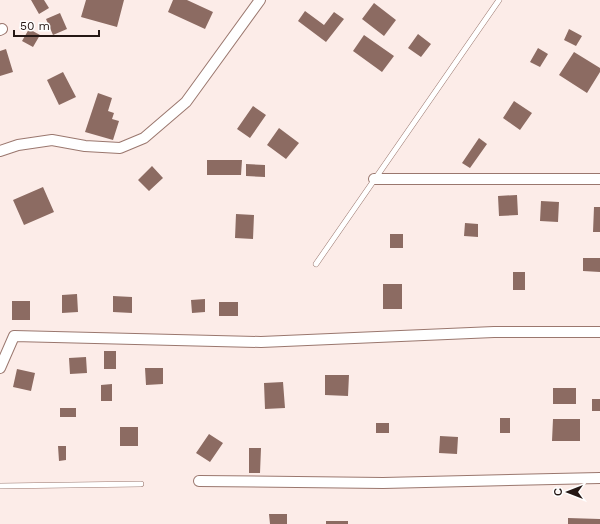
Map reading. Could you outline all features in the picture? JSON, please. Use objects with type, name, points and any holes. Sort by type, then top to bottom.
[{"type":"street","points":[[0,151],[18,145],[52,140],[85,146],[120,148],[144,138],[186,102],[260,0]]},
{"type":"street","points":[[374,179],[600,179]]},
{"type":"street","points":[[0,368],[14,336],[261,342],[494,332],[600,332]]},
{"type":"street","points":[[198,481],[383,483],[600,478]]},
{"type":"lane","points":[[316,264],[499,0]]},
{"type":"lane","points":[[0,486],[142,484]]},
{"type":"building","points":[[31,0],[44,0],[49,8],[39,14]]},
{"type":"building","points":[[86,0],[124,0],[117,27],[81,17]]},
{"type":"building","points":[[173,0],[187,0],[213,12],[205,29],[168,12]]},
{"type":"building","points":[[374,3],[396,20],[384,36],[362,19]]},
{"type":"building","points":[[305,11],[324,25],[334,12],[344,19],[326,42],[298,21]]},
{"type":"building","points":[[60,13],[67,29],[53,35],[46,19]]},
{"type":"building","points":[[29,29],[40,35],[33,47],[22,41]]},
{"type":"building","points":[[569,29],[582,36],[576,46],[564,40]]},
{"type":"building","points":[[418,34],[431,44],[421,57],[408,48]]},
{"type":"building","points":[[364,35],[394,56],[382,72],[353,51]]},
{"type":"building","points":[[538,48],[548,54],[540,67],[530,62]]},
{"type":"building","points":[[6,49],[13,72],[0,76],[0,51]]},
{"type":"building","points":[[574,52],[600,68],[600,72],[587,93],[559,75]]},
{"type":"building","points":[[63,72],[76,97],[59,105],[47,80]]},
{"type":"building","points":[[98,93],[112,98],[108,111],[114,113],[112,119],[119,121],[113,140],[85,132]]},
{"type":"building","points":[[514,101],[532,113],[520,130],[503,118]]},
{"type":"building","points":[[253,106],[266,115],[250,138],[237,129]]},
{"type":"building","points":[[279,128],[299,143],[286,159],[267,145]]},
{"type":"building","points":[[479,138],[487,144],[470,168],[462,163]]},
{"type":"building","points":[[207,160],[242,160],[241,175],[207,175]]},
{"type":"building","points":[[246,164],[265,165],[265,177],[246,176]]},
{"type":"building","points":[[152,166],[163,178],[149,191],[138,180]]},
{"type":"building","points":[[43,187],[54,212],[24,225],[13,200]]},
{"type":"building","points":[[517,195],[518,215],[499,216],[498,196]]},
{"type":"building","points":[[541,201],[559,202],[558,222],[540,221]]},
{"type":"building","points":[[594,207],[600,207],[600,232],[593,232]]},
{"type":"building","points":[[236,214],[254,215],[253,239],[235,238]]},
{"type":"building","points":[[465,223],[478,224],[478,237],[464,236]]},
{"type":"building","points":[[390,234],[403,234],[403,248],[390,248]]},
{"type":"building","points":[[583,258],[600,258],[600,272],[583,271]]},
{"type":"building","points":[[513,272],[525,272],[525,290],[513,290]]},
{"type":"building","points":[[383,284],[402,284],[402,309],[383,309]]},
{"type":"building","points":[[77,294],[78,312],[62,313],[62,295]]},
{"type":"building","points":[[113,296],[132,297],[132,313],[113,312]]},
{"type":"building","points":[[205,299],[205,312],[192,313],[191,300]]},
{"type":"building","points":[[12,301],[30,301],[30,320],[12,320]]},
{"type":"building","points":[[219,302],[238,302],[238,316],[219,316]]},
{"type":"building","points":[[104,351],[116,351],[116,369],[104,369]]},
{"type":"building","points":[[86,357],[87,373],[70,374],[69,358]]},
{"type":"building","points":[[145,368],[163,368],[163,384],[146,385]]},
{"type":"building","points":[[17,369],[35,373],[31,391],[13,387]]},
{"type":"building","points":[[325,375],[349,375],[348,396],[325,395]]},
{"type":"building","points":[[283,382],[285,408],[265,409],[264,383]]},
{"type":"building","points":[[112,384],[112,401],[101,401],[101,385]]},
{"type":"building","points":[[553,388],[576,388],[576,404],[553,404]]},
{"type":"building","points":[[592,399],[600,399],[600,411],[592,411]]},
{"type":"building","points":[[60,408],[76,408],[76,417],[60,417]]},
{"type":"building","points":[[500,418],[510,418],[510,433],[500,433]]},
{"type":"building","points":[[553,419],[580,419],[580,441],[552,441]]},
{"type":"building","points":[[376,423],[389,423],[389,433],[376,433]]},
{"type":"building","points":[[120,427],[138,427],[138,446],[120,446]]},
{"type":"building","points":[[209,434],[223,443],[210,462],[196,453]]},
{"type":"building","points":[[440,436],[458,437],[457,454],[439,453]]},
{"type":"building","points":[[58,446],[66,446],[66,460],[59,461]]},
{"type":"building","points":[[249,448],[261,448],[260,473],[249,473]]},
{"type":"building","points":[[269,514],[287,514],[287,524],[270,524]]},
{"type":"building","points":[[568,518],[600,519],[600,524],[568,524]]},
{"type":"building","points":[[326,521],[348,521],[348,524],[326,524]]}]
